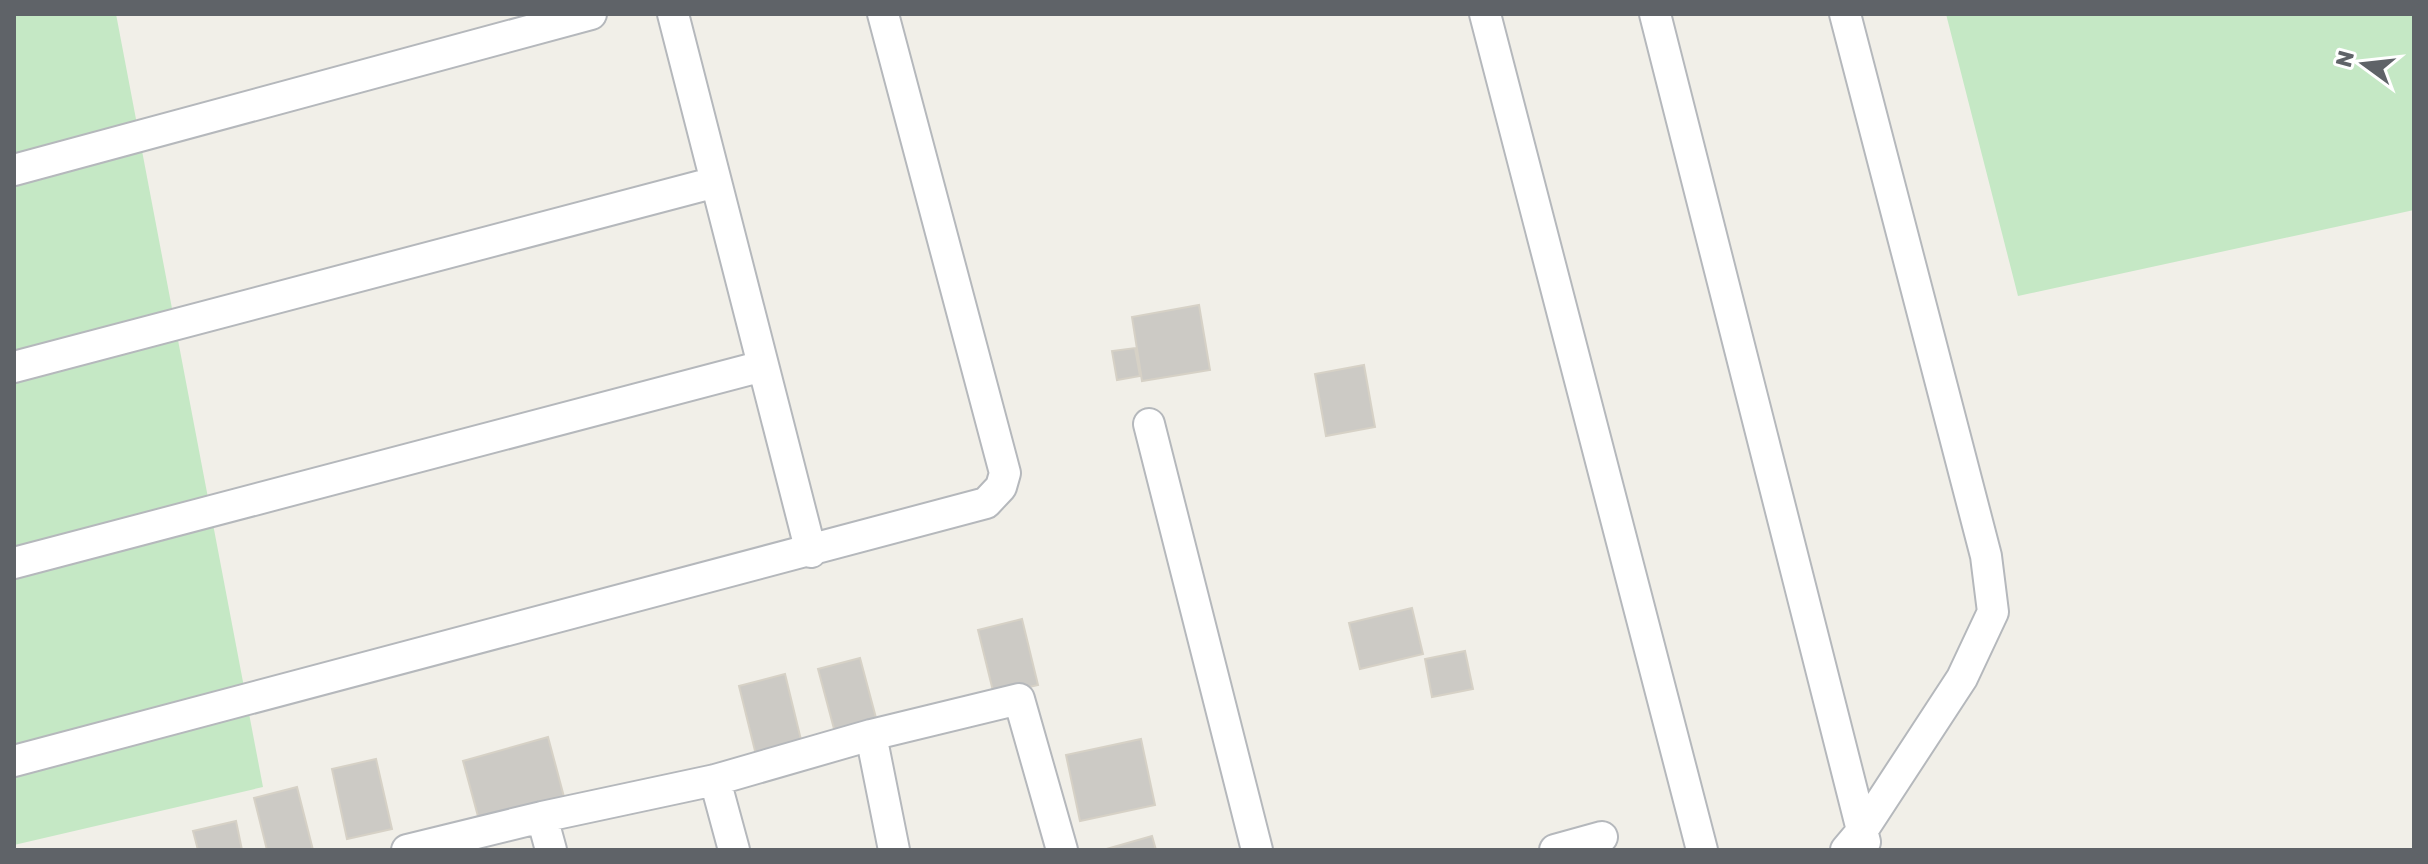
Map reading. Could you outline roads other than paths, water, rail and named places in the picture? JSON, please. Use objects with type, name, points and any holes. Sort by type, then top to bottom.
[{"type":"street","points":[[14,170],[591,14]]},
{"type":"street","points":[[673,14],[811,552]]},
{"type":"street","points":[[14,761],[811,552],[986,503],[1001,487],[1005,473],[883,14]]},
{"type":"street","points":[[1485,14],[1702,850]]},
{"type":"street","points":[[1655,14],[1858,844]]},
{"type":"street","points":[[1845,14],[1986,556],[1993,612],[1962,678],[1858,844]]},
{"type":"street","points":[[14,367],[716,182]]},
{"type":"street","points":[[14,563],[763,366]]},
{"type":"street","points":[[1149,424],[1257,850]]},
{"type":"street","points":[[407,850],[715,780],[871,735],[1019,699],[1062,850]]},
{"type":"street","points":[[871,735],[894,850]]},
{"type":"street","points":[[715,780],[734,850]]},
{"type":"street","points":[[542,817],[551,850]]},
{"type":"street","points":[[1555,850],[1602,837]]}]
